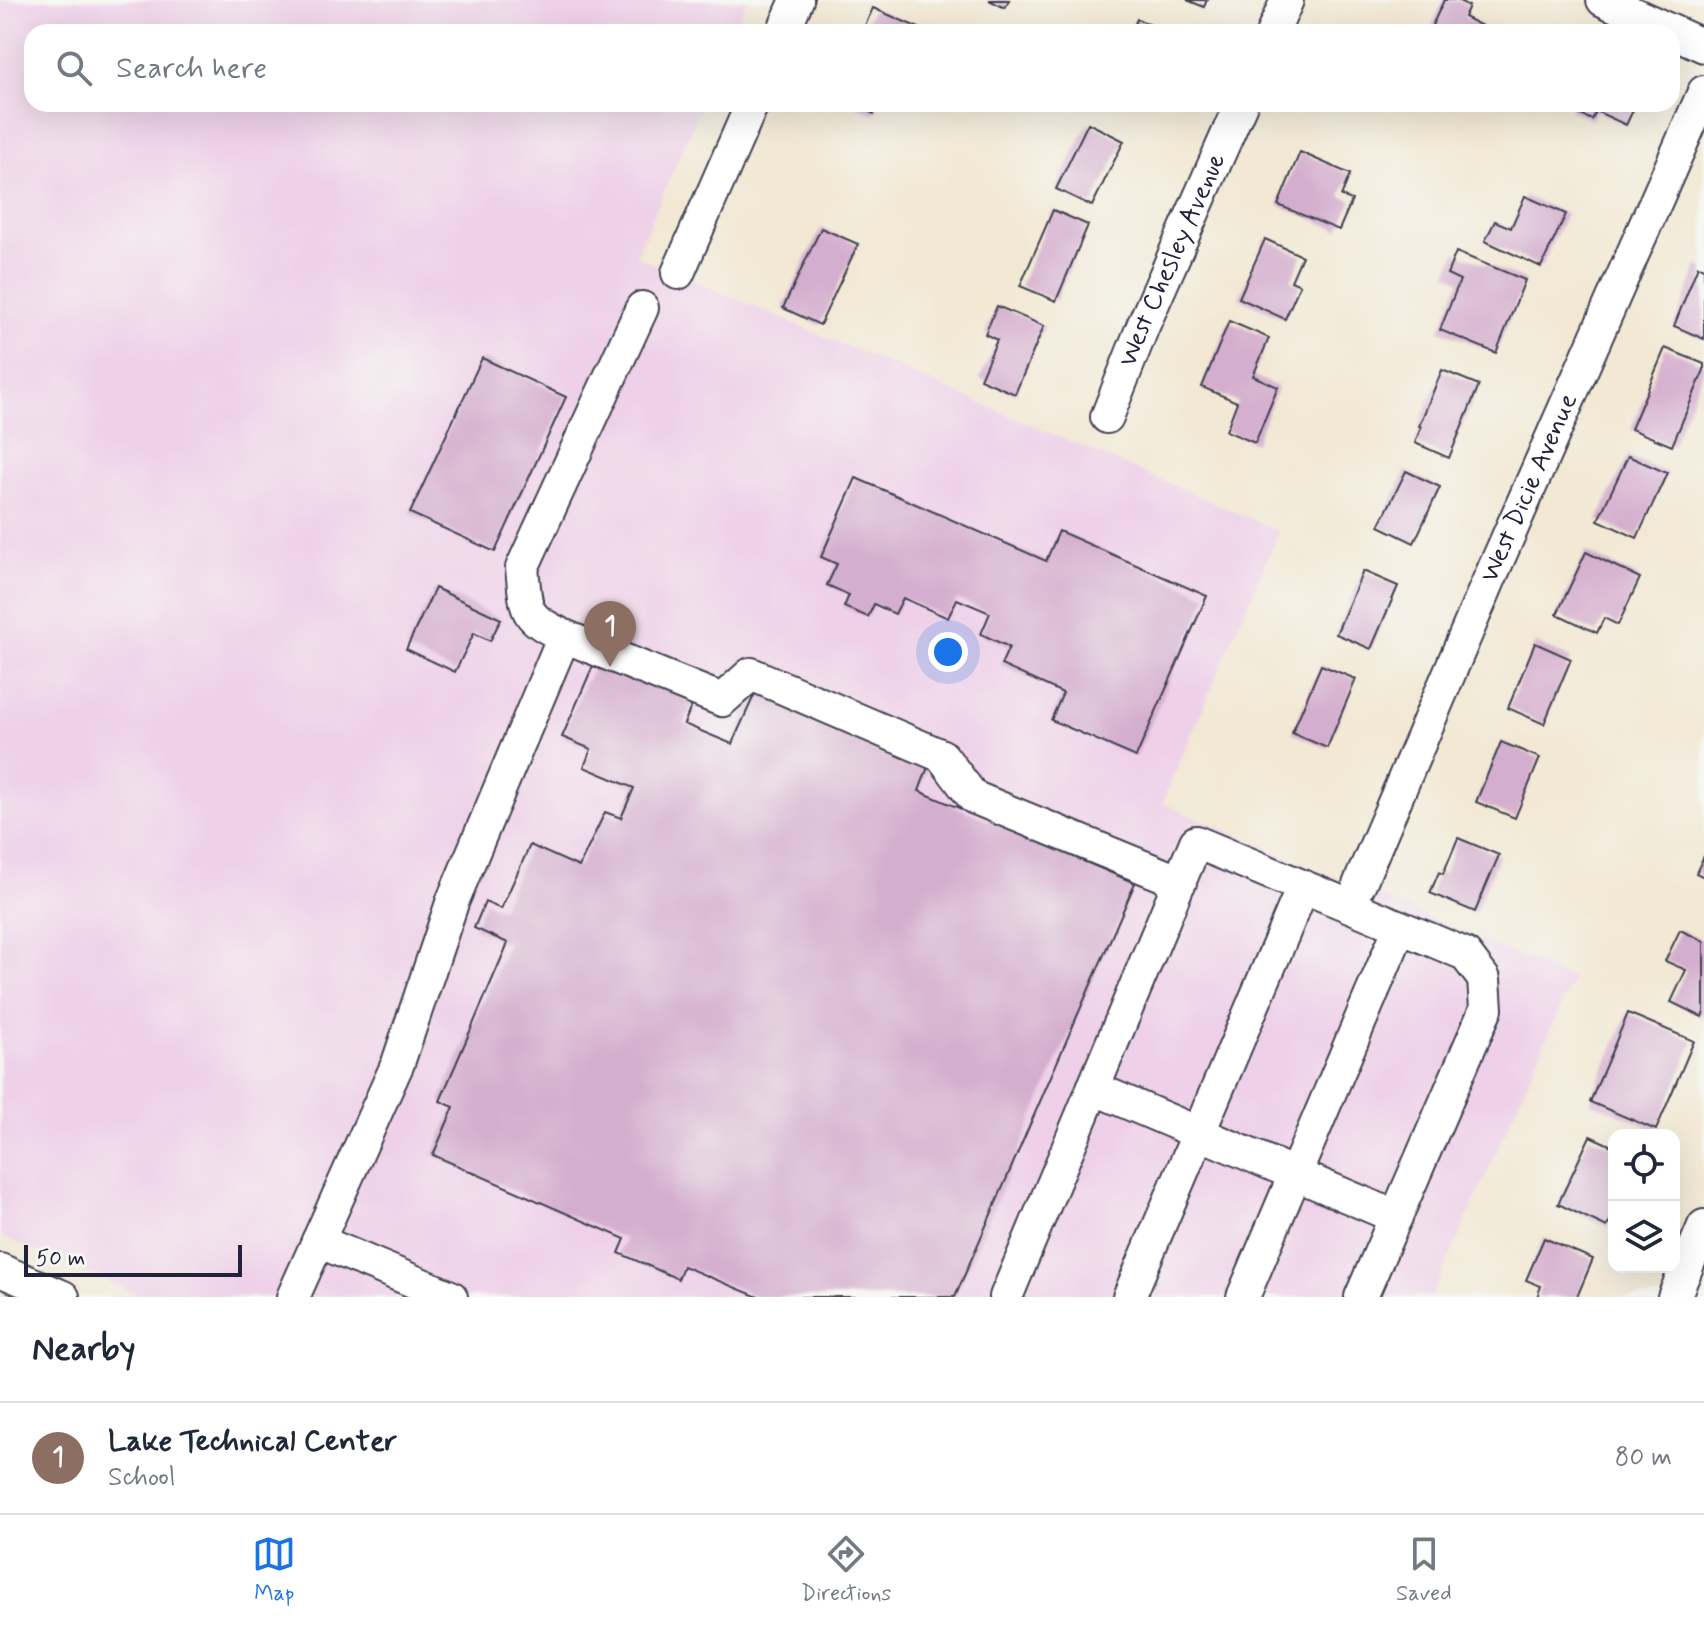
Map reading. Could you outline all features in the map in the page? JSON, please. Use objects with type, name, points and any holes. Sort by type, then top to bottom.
[{"type":"street","points":[[786,24],[797,0]]},
{"type":"street","points":[[1276,24],[1287,0]]},
{"type":"street","points":[[1603,0],[1656,24]]},
{"type":"street","points":[[1680,35],[1704,46]]},
{"type":"street","name":"West Dicie Avenue","points":[[1359,885],[1489,580],[1704,92]]},
{"type":"street","points":[[678,273],[748,112]]},
{"type":"street","name":"West Chesley Avenue","points":[[1107,417],[1143,326],[1237,112]]},
{"type":"street","points":[[642,308],[522,568],[527,611],[537,623],[722,700],[751,674],[942,756],[973,797],[1180,882]]},
{"type":"street","points":[[293,1297],[398,1063],[453,900],[564,636]]},
{"type":"street","points":[[1006,1297],[1196,842],[1465,954],[1484,979],[1486,1009],[1361,1297]]},
{"type":"street","points":[[1129,1297],[1303,887]]},
{"type":"street","points":[[1243,1297],[1400,927]]},
{"type":"street","points":[[1093,1088],[1396,1217]]},
{"type":"street","points":[[1674,1297],[1704,1226]]},
{"type":"street","points":[[318,1241],[451,1297]]},
{"type":"street","points":[[0,1270],[63,1297]]},
{"type":"shaded area","points":[[0,0],[747,0],[736,24],[24,24],[24,112],[699,112],[636,256],[1279,531],[1162,803],[1573,979],[1432,1297],[144,1297],[0,1236]]},
{"type":"building","points":[[989,0],[1009,0],[1005,8]]},
{"type":"building","points":[[1187,0],[1207,0],[1204,7]]},
{"type":"building","points":[[1444,0],[1457,0],[1469,6],[1464,17],[1478,24],[1433,24]]},
{"type":"building","points":[[873,8],[910,24],[866,24]]},
{"type":"building","points":[[1574,112],[1596,112],[1592,120]]},
{"type":"building","points":[[1598,112],[1632,112],[1626,125]]},
{"type":"building","points":[[1088,123],[1124,141],[1092,206],[1056,189]]},
{"type":"building","points":[[1300,152],[1350,174],[1341,196],[1352,200],[1339,230],[1278,205]]},
{"type":"building","points":[[1525,196],[1566,214],[1541,267],[1485,241],[1495,221],[1511,228]]},
{"type":"building","points":[[1053,210],[1088,225],[1056,301],[1020,286]]},
{"type":"building","points":[[821,228],[858,244],[820,325],[783,308]]},
{"type":"building","points":[[1265,239],[1302,256],[1291,281],[1300,285],[1285,319],[1239,298]]},
{"type":"building","points":[[1456,252],[1525,280],[1496,353],[1440,330],[1460,280],[1447,274]]},
{"type":"building","points":[[1698,266],[1704,268],[1704,339],[1674,326]]},
{"type":"building","points":[[997,306],[1044,326],[1015,394],[980,379],[997,340],[985,334]]},
{"type":"building","points":[[1229,321],[1269,338],[1253,376],[1278,387],[1255,443],[1226,431],[1237,402],[1202,387]]},
{"type":"building","points":[[1665,348],[1704,364],[1672,446],[1631,429]]},
{"type":"building","points":[[482,358],[566,397],[495,552],[410,513]]},
{"type":"building","points":[[1442,370],[1479,385],[1449,458],[1415,443]]},
{"type":"building","points":[[1628,456],[1667,473],[1637,538],[1598,520]]},
{"type":"building","points":[[1406,471],[1440,487],[1414,543],[1379,526]]},
{"type":"building","points":[[856,478],[1046,561],[1059,531],[1207,596],[1136,757],[1051,720],[1063,693],[1001,665],[1009,647],[981,634],[990,613],[957,599],[948,618],[903,598],[895,614],[874,604],[868,617],[844,607],[849,595],[827,585],[837,564],[821,557]]},
{"type":"building","points":[[1586,552],[1640,578],[1618,625],[1604,618],[1597,633],[1557,614]]},
{"type":"building","points":[[1363,571],[1398,586],[1371,649],[1336,634]]},
{"type":"building","points":[[435,588],[501,619],[490,641],[474,633],[455,672],[406,649]]},
{"type":"building","points":[[1535,643],[1571,659],[1544,724],[1508,708]]},
{"type":"building","points":[[595,661],[693,702],[684,724],[732,744],[756,691],[929,764],[919,791],[1135,883],[955,1297],[758,1297],[683,1266],[678,1279],[619,1253],[625,1239],[433,1155],[454,1107],[440,1101],[508,943],[474,928],[485,902],[501,909],[530,845],[579,867],[605,812],[621,818],[634,788],[584,767],[591,749],[562,737]]},
{"type":"building","points":[[1321,665],[1356,679],[1327,748],[1292,733]]},
{"type":"building","points":[[1501,742],[1540,758],[1515,818],[1476,802]]},
{"type":"building","points":[[1458,838],[1499,855],[1475,912],[1430,893],[1439,872],[1443,874]]},
{"type":"building","points":[[1704,856],[1704,877],[1696,873]]},
{"type":"building","points":[[1680,930],[1704,941],[1702,1017],[1671,1002],[1686,970],[1665,961]]},
{"type":"building","points":[[1628,1013],[1694,1041],[1656,1129],[1590,1102]]},
{"type":"building","points":[[1590,1136],[1608,1144],[1607,1227],[1558,1204]]},
{"type":"building","points":[[1544,1238],[1593,1259],[1577,1297],[1537,1297],[1541,1286],[1526,1280]]},
{"type":"place","name":"Lake Technical Center","points":[[610,667]]}]
